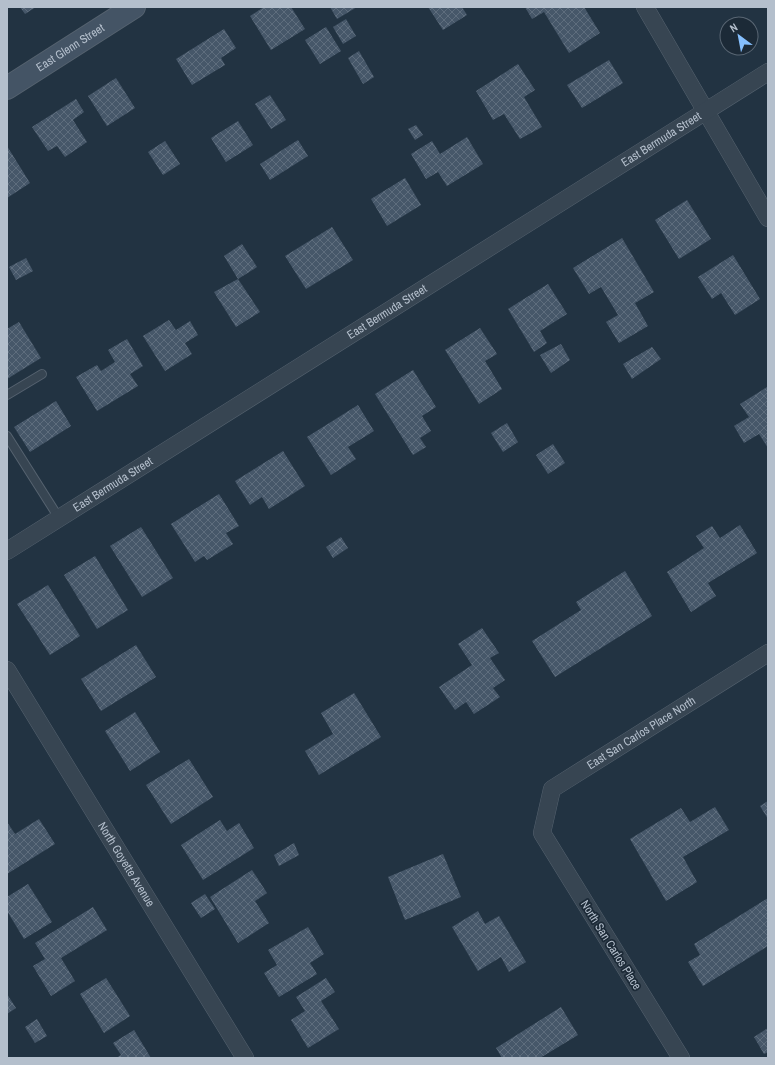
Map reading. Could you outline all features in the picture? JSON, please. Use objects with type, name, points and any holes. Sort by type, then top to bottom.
[{"type":"street","points":[[645,7],[768,218]]},
{"type":"street","name":"East Glenn Street","points":[[7,88],[128,8]]},
{"type":"street","name":"East Bermuda Street","points":[[7,551],[768,72]]},
{"type":"street","name":"East San Carlos Place North","points":[[542,833],[552,789],[768,653]]},
{"type":"street","name":"North Goyette Avenue","points":[[7,670],[245,1058]]},
{"type":"street","name":"North San Carlos Place","points":[[542,833],[678,1057]]},
{"type":"lane","points":[[7,395],[42,374]]},
{"type":"lane","points":[[7,436],[59,518]]},
{"type":"building","points":[[20,7],[36,7],[25,14]]},
{"type":"building","points":[[264,7],[291,7],[305,29],[271,50],[250,16]]},
{"type":"building","points":[[330,7],[357,7],[337,19]]},
{"type":"building","points":[[428,7],[462,7],[467,15],[443,30]]},
{"type":"building","points":[[525,7],[584,7],[600,33],[569,53],[544,12],[532,19]]},
{"type":"building","points":[[346,19],[356,36],[343,44],[333,27]]},
{"type":"building","points":[[326,27],[341,51],[320,64],[305,40]]},
{"type":"building","points":[[224,29],[236,48],[221,58],[225,65],[192,85],[176,59]]},
{"type":"building","points":[[359,51],[374,77],[363,84],[348,58]]},
{"type":"building","points":[[609,60],[623,83],[582,108],[567,85]]},
{"type":"building","points":[[518,64],[535,90],[524,97],[542,127],[520,139],[504,114],[493,120],[476,91]]},
{"type":"building","points":[[116,78],[135,108],[107,126],[88,96]]},
{"type":"building","points":[[270,95],[286,120],[271,129],[255,104]]},
{"type":"building","points":[[76,99],[84,112],[73,120],[87,142],[65,157],[57,146],[48,151],[32,127]]},
{"type":"building","points":[[238,121],[253,145],[226,162],[211,138]]},
{"type":"building","points":[[416,125],[423,135],[415,140],[408,129]]},
{"type":"building","points":[[467,137],[483,164],[447,186],[438,172],[426,179],[411,154],[432,141],[440,154]]},
{"type":"building","points":[[298,140],[308,156],[270,180],[260,164]]},
{"type":"building","points":[[165,141],[180,164],[163,175],[148,152]]},
{"type":"building","points":[[7,146],[30,183],[7,198]]},
{"type":"building","points":[[405,178],[421,205],[387,226],[371,199]]},
{"type":"building","points":[[687,200],[711,239],[679,259],[655,220]]},
{"type":"building","points":[[332,227],[353,260],[306,289],[285,256]]},
{"type":"building","points":[[622,238],[654,292],[635,303],[648,326],[619,343],[606,322],[618,315],[601,287],[589,294],[573,268]]},
{"type":"building","points":[[242,244],[257,267],[238,279],[224,256]]},
{"type":"building","points":[[733,255],[760,299],[735,315],[721,293],[712,299],[698,277]]},
{"type":"building","points":[[26,258],[33,271],[16,280],[9,267]]},
{"type":"building","points":[[238,279],[260,312],[236,327],[214,292]]},
{"type":"building","points":[[548,284],[567,314],[540,331],[547,343],[534,352],[508,309]]},
{"type":"building","points":[[169,320],[176,330],[190,321],[198,335],[185,343],[192,354],[165,371],[143,336]]},
{"type":"building","points":[[19,322],[41,358],[7,379],[7,329]]},
{"type":"building","points":[[480,328],[497,354],[485,361],[502,389],[479,404],[445,350]]},
{"type":"building","points":[[127,339],[143,366],[130,374],[138,386],[97,411],[76,377],[97,365],[101,371],[115,362],[108,350]]},
{"type":"building","points":[[561,344],[570,360],[551,373],[540,355]]},
{"type":"building","points":[[652,347],[661,359],[632,379],[623,364]]},
{"type":"building","points":[[413,370],[436,407],[422,416],[431,431],[420,438],[426,447],[413,455],[375,394]]},
{"type":"building","points":[[767,387],[768,448],[759,434],[744,443],[734,426],[749,417],[740,404]]},
{"type":"building","points":[[56,401],[71,426],[30,452],[14,427]]},
{"type":"building","points":[[358,405],[374,431],[348,447],[356,459],[331,475],[307,437]]},
{"type":"building","points":[[507,423],[518,442],[503,452],[491,433]]},
{"type":"building","points":[[553,444],[565,463],[548,474],[536,455]]},
{"type":"building","points":[[283,451],[305,486],[269,509],[262,497],[250,505],[235,481]]},
{"type":"building","points":[[219,494],[239,526],[226,533],[233,544],[207,560],[204,556],[195,562],[171,524]]},
{"type":"building","points":[[740,525],[757,553],[708,583],[716,596],[691,612],[667,572],[704,548],[696,536],[712,526],[720,538]]},
{"type":"building","points":[[141,527],[173,578],[142,597],[110,546]]},
{"type":"building","points":[[341,537],[348,548],[333,558],[326,547]]},
{"type":"building","points":[[95,556],[128,610],[97,629],[64,575]]},
{"type":"building","points":[[625,571],[652,616],[555,677],[532,641],[581,610],[576,602]]},
{"type":"building","points":[[48,585],[80,636],[50,655],[17,604]]},
{"type":"building","points":[[482,628],[499,653],[490,658],[505,680],[493,688],[500,697],[474,714],[466,702],[455,710],[439,687],[472,665],[458,644]]},
{"type":"building","points":[[136,645],[156,677],[101,711],[81,679]]},
{"type":"building","points":[[354,693],[381,737],[319,775],[305,751],[333,734],[321,713]]},
{"type":"building","points":[[135,712],[160,752],[130,771],[105,731]]},
{"type":"building","points":[[189,759],[213,797],[171,824],[146,785]]},
{"type":"building","points":[[768,801],[768,819],[760,806]]},
{"type":"building","points":[[715,807],[729,830],[683,857],[697,882],[666,901],[630,839],[681,808],[690,822]]},
{"type":"building","points":[[39,819],[55,844],[7,874],[7,822],[15,834]]},
{"type":"building","points":[[220,820],[227,831],[239,823],[254,848],[203,880],[181,845]]},
{"type":"building","points":[[294,843],[299,855],[279,866],[274,855]]},
{"type":"building","points":[[443,854],[461,897],[405,920],[388,877]]},
{"type":"building","points":[[252,870],[267,893],[255,901],[269,923],[238,943],[210,897]]},
{"type":"building","points":[[28,884],[52,922],[24,939],[7,911],[7,897]]},
{"type":"building","points":[[205,894],[215,909],[201,918],[191,903]]},
{"type":"building","points":[[768,898],[768,946],[703,986],[688,962],[700,955],[694,944]]},
{"type":"building","points":[[93,907],[107,930],[61,958],[75,981],[51,996],[33,966],[45,959],[35,943]]},
{"type":"building","points":[[478,911],[485,924],[499,916],[526,962],[509,972],[501,957],[478,971],[452,927]]},
{"type":"building","points":[[308,927],[324,954],[310,963],[317,974],[279,997],[264,973],[277,965],[268,950]]},
{"type":"building","points":[[106,978],[130,1016],[104,1033],[80,994]]},
{"type":"building","points":[[326,978],[335,992],[321,1001],[339,1029],[308,1048],[291,1020],[305,1011],[296,997]]},
{"type":"building","points":[[7,994],[16,1008],[7,1014]]},
{"type":"building","points":[[561,1007],[578,1035],[540,1058],[502,1058],[496,1048]]},
{"type":"building","points":[[37,1019],[47,1036],[35,1043],[25,1027]]},
{"type":"building","points":[[768,1028],[768,1052],[764,1054],[754,1037]]},
{"type":"building","points":[[134,1030],[151,1058],[116,1058],[121,1055],[113,1043]]}]
